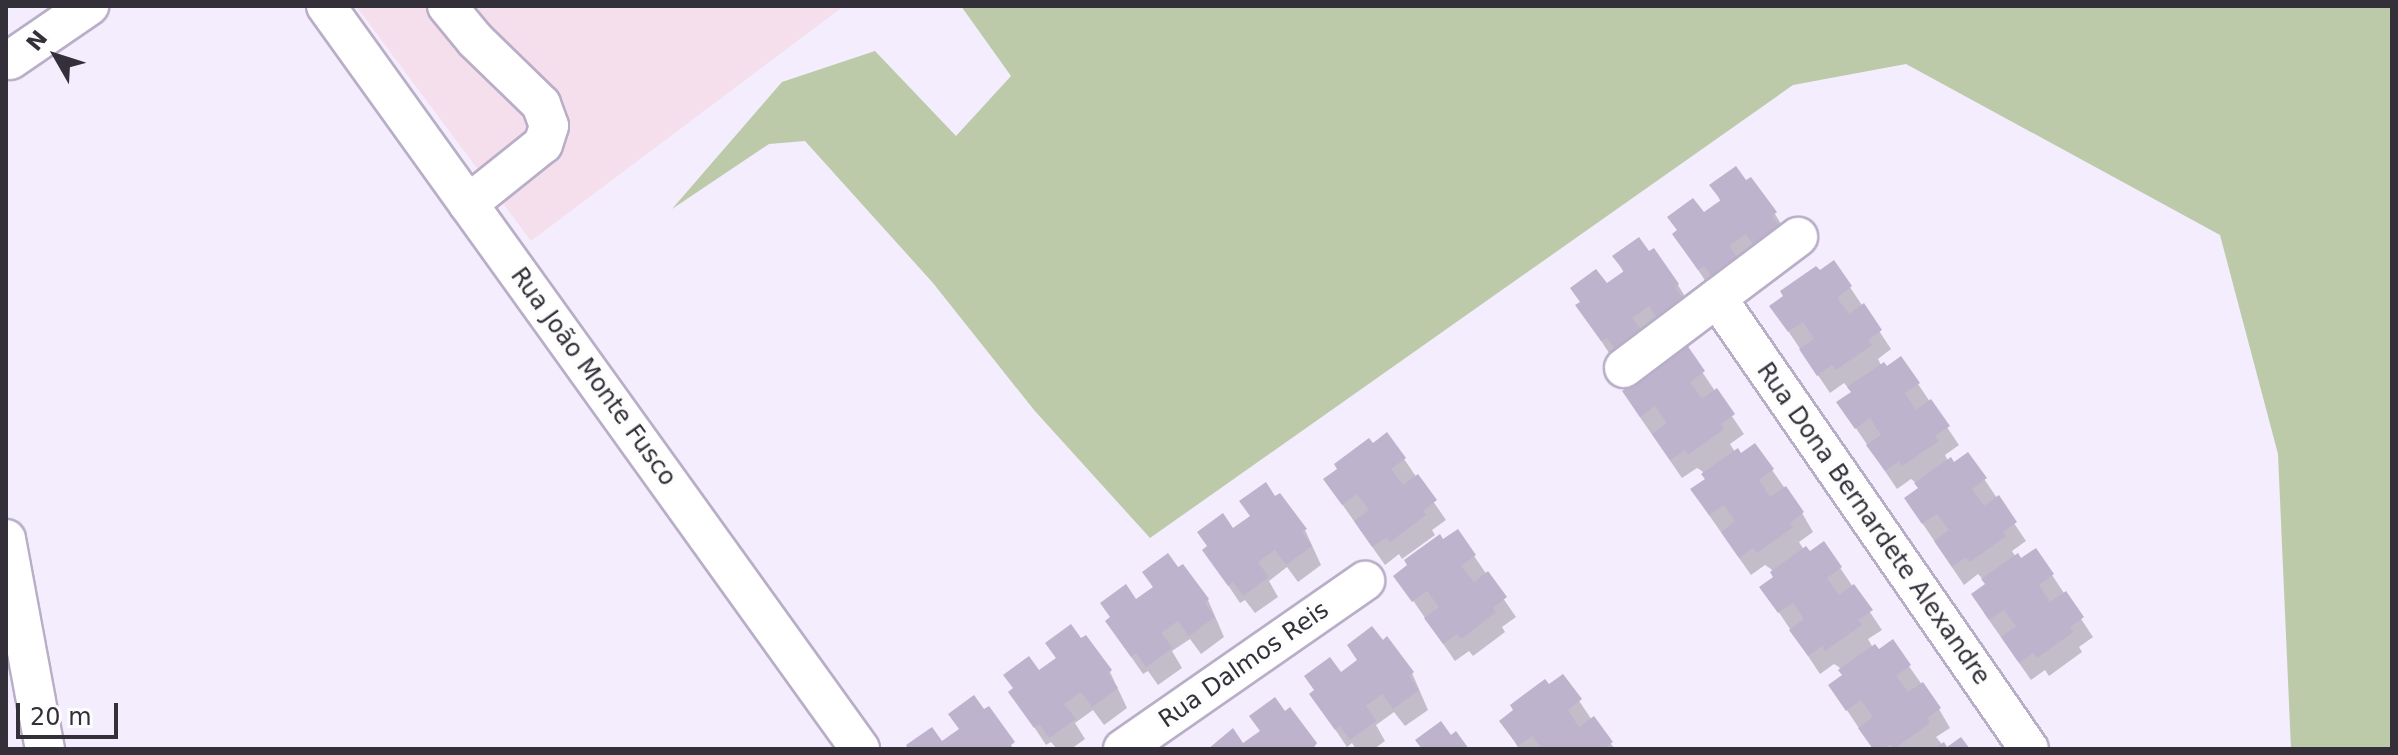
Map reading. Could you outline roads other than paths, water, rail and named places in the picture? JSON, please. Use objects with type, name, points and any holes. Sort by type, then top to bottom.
[{"type":"street","points":[[10,60],[89,6]]},
{"type":"street","name":"Rua João Monte Fusco","points":[[326,6],[860,749]]},
{"type":"street","points":[[447,6],[475,40],[541,104],[549,126],[543,144],[468,204]]},
{"type":"street","points":[[1624,368],[1798,237]]},
{"type":"street","name":"Rua Dona Bernardete Alexandre","points":[[1717,298],[2029,749]]},
{"type":"street","points":[[6,539],[45,749]]},
{"type":"street","name":"Rua Dalmos Reis","points":[[1123,749],[1365,581]]}]
